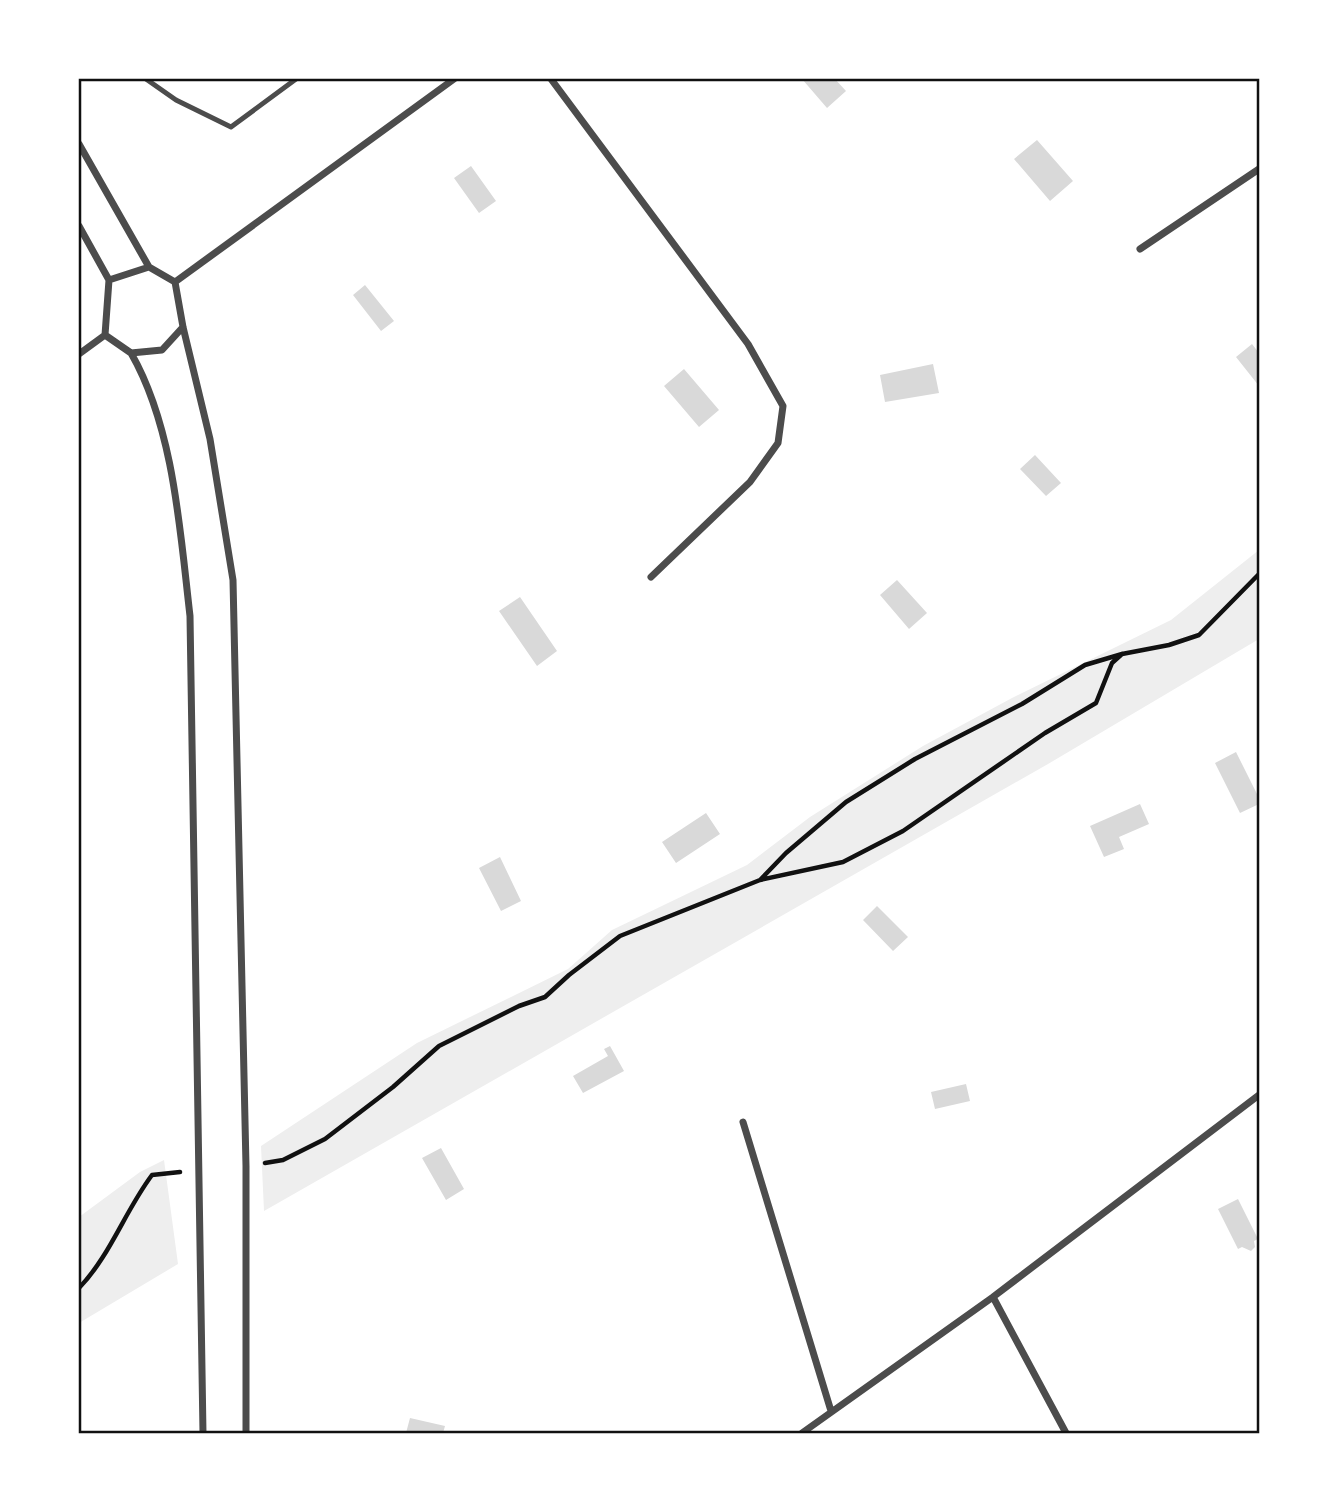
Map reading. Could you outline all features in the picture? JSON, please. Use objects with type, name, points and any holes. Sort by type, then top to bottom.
[{"type":"street","points":[[175,282],[454,79]]},
{"type":"street","points":[[551,79],[748,344],[783,406],[778,443],[751,482],[651,577]]},
{"type":"street","points":[[79,144],[149,267],[175,282],[210,439],[233,580],[246,1166],[246,1433]]},
{"type":"street","points":[[1140,249],[1259,169]]},
{"type":"street","points":[[79,226],[109,280],[105,335],[79,354]]},
{"type":"street","points":[[109,280],[149,267]]},
{"type":"street","points":[[131,353],[162,350],[183,327]]},
{"type":"street","points":[[105,335],[131,353],[146,380],[174,482],[190,616],[203,1433]]},
{"type":"street","points":[[802,1433],[993,1297],[1259,1095]]},
{"type":"street","points":[[743,1122],[831,1411]]},
{"type":"street","points":[[993,1297],[1066,1433]]},
{"type":"lane","points":[[146,79],[176,100],[231,127],[296,79]]},
{"type":"path","points":[[760,880],[786,853],[846,802],[904,766],[1022,704],[1085,665],[1199,635],[1259,574]]},
{"type":"path","points":[[246,1166],[284,1160],[324,1139],[393,1087],[439,1045],[519,1006],[545,997],[620,936],[760,880],[843,862],[903,831],[1045,733],[1096,703],[1112,663],[1122,654]]},
{"type":"path","points":[[79,1287],[92,1274],[135,1198],[152,1175],[198,1169]]},
{"type":"shaded area","points":[[802,79],[835,79],[846,91],[827,108]]},
{"type":"shaded area","points":[[1037,140],[1073,181],[1050,201],[1014,159]]},
{"type":"shaded area","points":[[471,166],[496,201],[479,213],[454,178]]},
{"type":"shaded area","points":[[365,285],[394,321],[381,331],[353,295]]},
{"type":"shaded area","points":[[1252,344],[1259,353],[1259,386],[1236,357]]},
{"type":"shaded area","points":[[933,364],[939,393],[885,402],[880,375]]},
{"type":"shaded area","points":[[684,369],[719,410],[699,427],[664,386]]},
{"type":"shaded area","points":[[1035,455],[1061,483],[1046,496],[1020,469]]},
{"type":"shaded area","points":[[1259,550],[1259,639],[1048,764],[264,1211],[261,1146],[417,1043],[568,969],[612,930],[747,865],[810,817],[923,746],[1012,698],[1171,620]]},
{"type":"shaded area","points":[[897,580],[927,613],[909,629],[880,595]]},
{"type":"shaded area","points":[[520,597],[557,651],[537,666],[499,611]]},
{"type":"shaded area","points":[[1236,752],[1259,798],[1259,804],[1240,813],[1215,763]]},
{"type":"shaded area","points":[[1140,804],[1149,824],[1119,837],[1124,849],[1104,857],[1090,826]]},
{"type":"shaded area","points":[[706,813],[720,834],[676,863],[662,842]]},
{"type":"shaded area","points":[[500,857],[521,901],[501,911],[479,868]]},
{"type":"shaded area","points":[[877,906],[908,937],[893,951],[863,920]]},
{"type":"shaded area","points":[[610,1046],[624,1071],[583,1093],[573,1076],[608,1056],[604,1049]]},
{"type":"shaded area","points":[[966,1084],[970,1101],[935,1109],[931,1092]]},
{"type":"shaded area","points":[[441,1148],[464,1189],[446,1200],[422,1158]]},
{"type":"shaded area","points":[[164,1160],[178,1264],[79,1323],[79,1217],[140,1172]]},
{"type":"shaded area","points":[[1238,1199],[1258,1239],[1254,1241],[1255,1247],[1251,1251],[1242,1247],[1238,1249],[1218,1209]]},
{"type":"shaded area","points":[[410,1418],[445,1426],[443,1433],[406,1433]]}]
